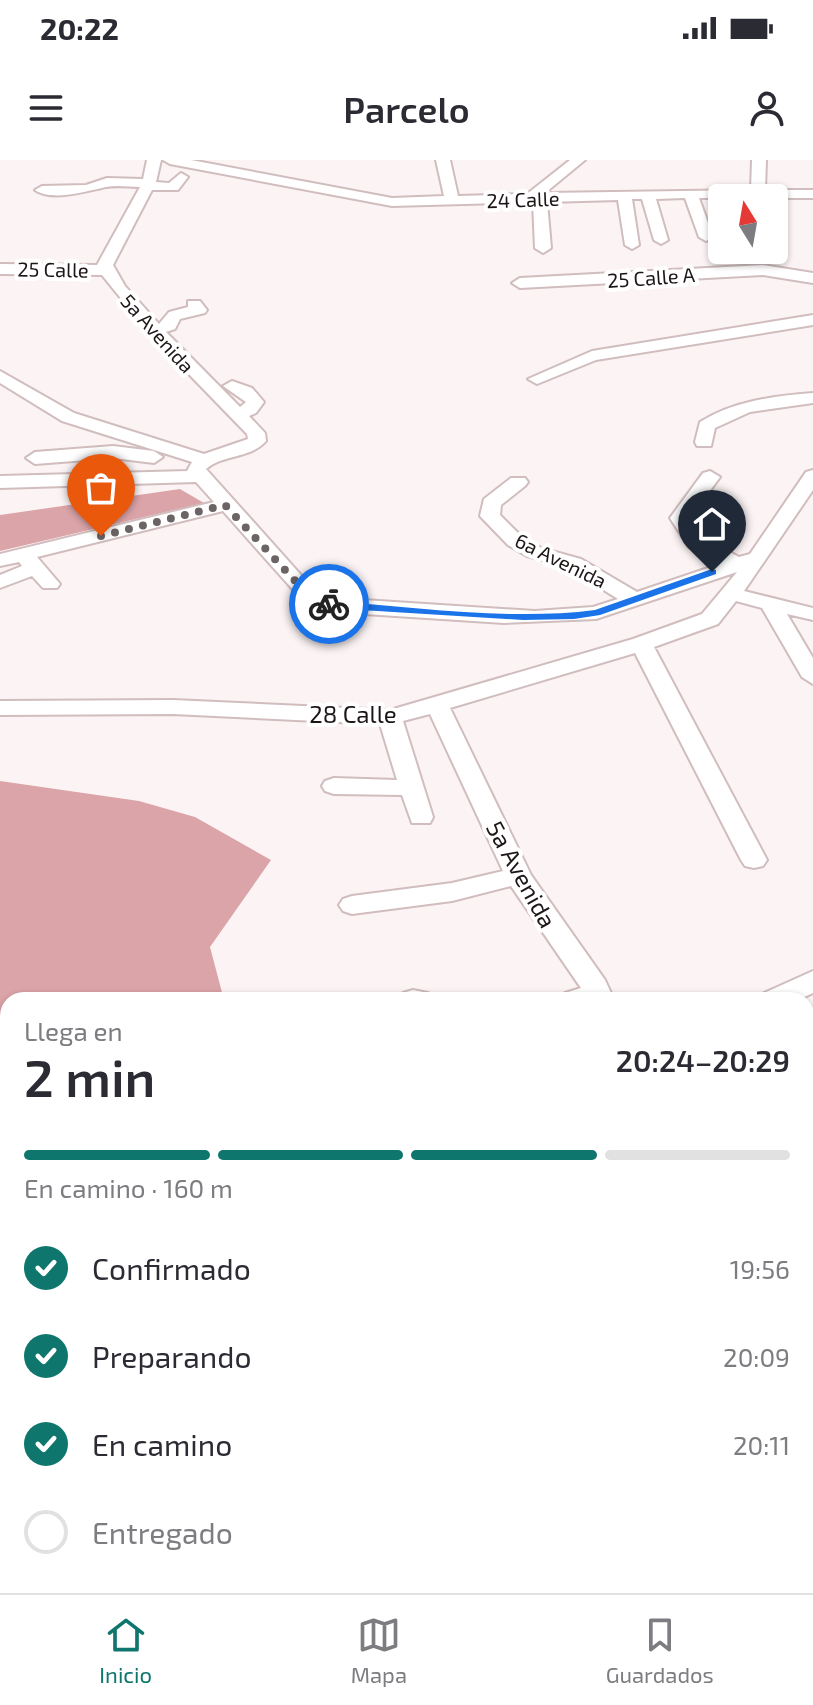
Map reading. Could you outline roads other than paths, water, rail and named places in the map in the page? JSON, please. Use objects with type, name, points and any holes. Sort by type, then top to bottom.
[{"type":"street","points":[[149,182],[154,160]]},
{"type":"street","name":"24 Calle","points":[[170,160],[392,202],[708,194]]},
{"type":"street","points":[[443,160],[452,202]]},
{"type":"street","points":[[543,248],[534,199],[578,160]]},
{"type":"street","points":[[754,184],[759,160]]},
{"type":"street","name":"24 Calle","points":[[149,182],[190,171],[235,174]]},
{"type":"street","points":[[42,190],[90,194],[107,182],[149,182],[173,187],[181,177]]},
{"type":"street","name":"5a Avenida","points":[[149,182],[113,248],[105,265],[107,270],[114,284],[162,326],[257,438],[250,447],[200,467]]},
{"type":"street","name":"24 Calle","points":[[788,193],[809,192]]},
{"type":"street","points":[[690,194],[706,237]]},
{"type":"street","points":[[648,195],[661,240]]},
{"type":"street","points":[[624,196],[632,245]]},
{"type":"street","name":"25 Calle","points":[[0,269],[107,270]]},
{"type":"street","name":"25 Calle A","points":[[520,283],[783,270],[813,278]]},
{"type":"street","points":[[162,326],[201,312]]},
{"type":"street","points":[[537,379],[592,356],[813,320]]},
{"type":"street","points":[[0,376],[68,417],[200,467],[225,505],[310,597],[329,604],[557,616],[596,613],[635,600],[742,574]]},
{"type":"street","points":[[232,386],[246,392],[255,402],[250,409],[237,415]]},
{"type":"street","points":[[704,442],[706,426],[725,415],[763,404],[813,398]]},
{"type":"street","points":[[35,458],[113,452],[200,467]]},
{"type":"street","points":[[0,482],[200,467]]},
{"type":"street","name":"28 Calle","points":[[0,708],[173,707],[390,717],[437,705],[699,626],[710,619],[813,476]]},
{"type":"street","points":[[710,477],[680,518],[684,532],[695,544],[742,574],[813,599]]},
{"type":"street","name":"6a Avenida","points":[[518,482],[491,503],[490,516],[502,530],[534,552],[558,557],[590,572],[635,600]]},
{"type":"street","points":[[0,560],[29,561],[225,505]]},
{"type":"street","points":[[0,582],[29,561]]},
{"type":"street","points":[[29,561],[50,584]]},
{"type":"street","points":[[742,574],[770,603],[813,677]]},
{"type":"street","points":[[770,603],[813,614]]},
{"type":"street","points":[[641,644],[754,860]]},
{"type":"street","name":"5a Avenida","points":[[437,705],[518,876],[551,928],[595,987],[590,992]]},
{"type":"street","points":[[390,717],[421,817]]},
{"type":"street","points":[[334,786],[411,788]]},
{"type":"street","points":[[352,905],[452,892],[518,876]]},
{"type":"street","points":[[790,992],[813,981]]}]
